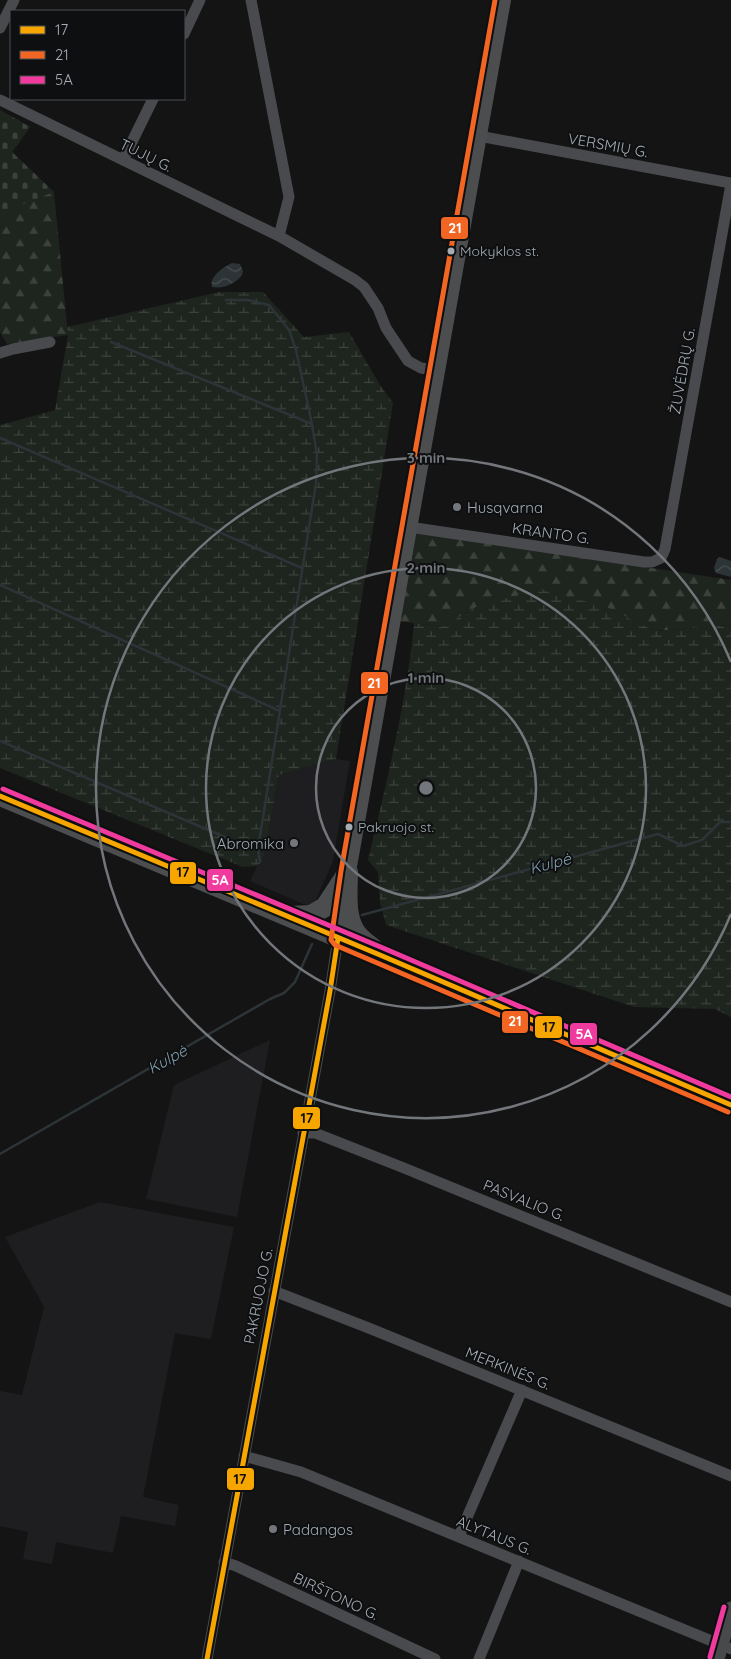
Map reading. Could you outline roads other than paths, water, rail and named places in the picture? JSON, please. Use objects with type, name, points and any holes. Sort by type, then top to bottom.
[{"type":"highway","points":[[0,796],[380,955],[731,1105]]},
{"type":"highway","points":[[287,916],[311,915],[324,907],[348,872]]},
{"type":"highway","points":[[348,872],[349,915],[352,926],[358,935],[380,955]]},
{"type":"main road","points":[[338,938],[409,527],[504,0]]},
{"type":"main road","points":[[723,1651],[731,1609]]},
{"type":"street","points":[[0,28],[14,0]]},
{"type":"street","points":[[185,32],[200,0]]},
{"type":"street","points":[[251,0],[289,197],[279,236]]},
{"type":"street","name":"TUJŲ G.","points":[[0,100],[279,236],[364,287],[378,308],[386,328],[408,361],[421,368],[437,372]]},
{"type":"street","points":[[123,160],[153,100]]},
{"type":"street","name":"VERSMIŲ G.","points":[[479,136],[731,183]]},
{"type":"street","name":"ŽUVĖDRŲ G.","points":[[658,560],[666,549],[731,183]]},
{"type":"street","points":[[0,353],[50,342]]},
{"type":"street","name":"KRANTO G.","points":[[409,527],[644,562],[658,560]]},
{"type":"street","name":"PAKRUOJO G.","points":[[207,1659],[338,938]]},
{"type":"street","name":"PASVALIO G.","points":[[303,1133],[315,1134],[395,1164],[731,1302]]},
{"type":"street","name":"MERKINĖS G.","points":[[274,1291],[731,1476]]},
{"type":"street","points":[[459,1536],[522,1390]]},
{"type":"street","name":"ALYTAUS G.","points":[[244,1456],[301,1472],[459,1536],[723,1651]]},
{"type":"street","points":[[479,1659],[519,1561]]},
{"type":"street","name":"BIRŠTONO G.","points":[[224,1562],[436,1659]]},
{"type":"water","points":[[232,263],[240,264],[243,271],[242,275],[229,285],[212,287],[215,276],[221,269]]},
{"type":"water","points":[[720,557],[731,561],[731,577],[716,573],[714,568],[717,559]]},
{"type":"waterway","points":[[226,300],[248,300],[269,305],[289,330],[296,350],[317,455],[316,483],[258,849]]},
{"type":"waterway","points":[[111,342],[312,424]]},
{"type":"waterway","points":[[0,438],[302,568]]},
{"type":"waterway","points":[[0,585],[280,711]]},
{"type":"waterway","points":[[0,741],[227,838]]},
{"type":"waterway","name":"Kulpė","points":[[362,915],[658,834],[683,846],[702,840],[720,822],[731,822]]},
{"type":"waterway","points":[[236,841],[258,849],[260,862]]},
{"type":"waterway","name":"Kulpė","points":[[0,1154],[270,999],[284,993],[295,982],[312,944]]},
{"type":"place","name":"Mokyklos st.","points":[[451,251]]},
{"type":"place","name":"Husqvarna","points":[[457,507]]},
{"type":"place","name":"Pakruojo st.","points":[[349,827]]},
{"type":"place","name":"Abromika","points":[[294,843]]},
{"type":"place","name":"Padangos","points":[[273,1529]]}]
